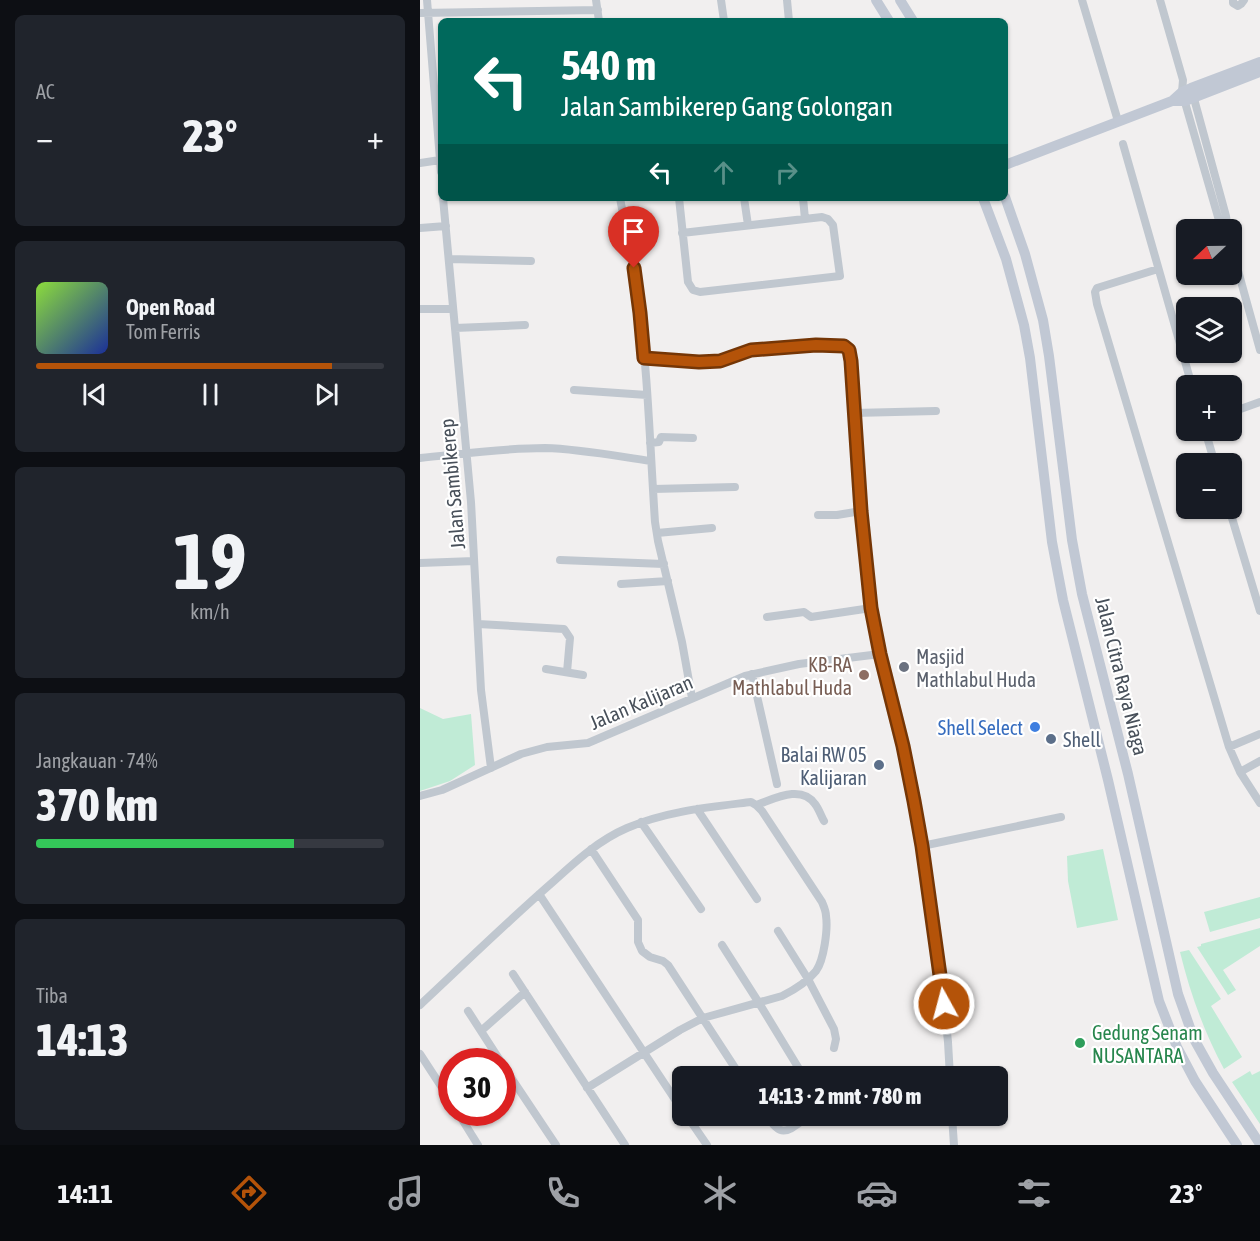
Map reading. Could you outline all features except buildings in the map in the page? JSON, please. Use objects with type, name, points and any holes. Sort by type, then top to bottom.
[{"type":"street","points":[[427,0],[424,13],[438,118]]},
{"type":"street","points":[[596,0],[599,18]]},
{"type":"street","points":[[721,0],[724,18]]},
{"type":"street","points":[[787,0],[789,18]]},
{"type":"street","points":[[876,0],[887,18]]},
{"type":"street","points":[[900,0],[911,18]]},
{"type":"street","points":[[1082,0],[1118,122]]},
{"type":"street","points":[[1160,0],[1226,219]]},
{"type":"street","points":[[1233,0],[1233,3],[1238,6],[1244,0]]},
{"type":"street","points":[[424,13],[598,10]]},
{"type":"street","points":[[1008,164],[1172,101],[1187,92],[1260,62]]},
{"type":"street","points":[[1187,92],[1260,72]]},
{"type":"street","points":[[1187,92],[1219,219]]},
{"type":"street","points":[[1123,144],[1189,375]]},
{"type":"street","points":[[420,164],[438,160]]},
{"type":"street","name":"Jalan Sambikerep","points":[[443,201],[466,453],[481,690],[491,768]]},
{"type":"street","points":[[621,201],[638,298],[657,533],[692,698]]},
{"type":"street","points":[[679,201],[682,233],[688,282],[693,290],[700,292],[840,276],[833,225],[828,219],[822,217],[682,233]]},
{"type":"street","points":[[744,201],[747,225]]},
{"type":"street","points":[[803,201],[805,219]]},
{"type":"street","name":"Jalan Citra Raya Niaga","points":[[984,201],[1005,259],[1024,325],[1052,542],[1063,600],[1160,1000],[1181,1056],[1237,1145]]},
{"type":"street","name":"Jalan Citra Raya Niaga","points":[[1006,201],[1025,254],[1043,320],[1072,540],[1082,594],[1128,774],[1178,994],[1194,1039],[1213,1073],[1260,1144]]},
{"type":"street","points":[[420,228],[446,226]]},
{"type":"street","points":[[450,259],[531,261]]},
{"type":"street","points":[[1158,269],[1097,288],[1095,292],[1097,304],[1229,747],[1240,772],[1260,803]]},
{"type":"street","points":[[1242,285],[1260,350]]},
{"type":"street","points":[[420,309],[453,309]]},
{"type":"street","points":[[1024,325],[1043,320]]},
{"type":"street","points":[[455,328],[525,325]]},
{"type":"street","points":[[644,358],[699,362],[720,361],[751,350],[816,345],[844,346],[849,350],[871,608],[903,746],[922,846],[942,985],[949,1066]]},
{"type":"street","points":[[574,390],[647,395]]},
{"type":"street","points":[[1242,408],[1260,402]]},
{"type":"street","points":[[854,413],[936,411]]},
{"type":"street","points":[[650,443],[658,442],[661,437],[693,438]]},
{"type":"street","points":[[420,458],[522,449],[558,449],[651,461]]},
{"type":"street","points":[[653,489],[735,487]]},
{"type":"street","points":[[818,515],[861,511]]},
{"type":"street","points":[[1232,519],[1260,611]]},
{"type":"street","points":[[657,533],[712,528]]},
{"type":"street","points":[[560,560],[664,564]]},
{"type":"street","points":[[420,563],[474,561]]},
{"type":"street","points":[[621,584],[668,581]]},
{"type":"street","points":[[767,617],[804,612],[813,617],[871,608]]},
{"type":"street","points":[[478,624],[564,629],[570,638],[567,672]]},
{"type":"street","name":"Jalan Kalijaran","points":[[420,796],[442,790],[534,750],[588,743],[752,674],[799,664],[880,654]]},
{"type":"street","points":[[546,669],[583,675]]},
{"type":"street","points":[[752,674],[777,784]]},
{"type":"street","points":[[1229,747],[1260,734]]},
{"type":"street","points":[[1240,772],[1260,761]]},
{"type":"street","points":[[1108,780],[1128,774]]},
{"type":"street","points":[[756,805],[784,796],[802,794],[815,804],[824,822]]},
{"type":"street","points":[[420,1005],[539,894],[591,849],[616,833],[641,822],[697,809],[751,802],[756,805],[822,902],[826,912],[825,941],[820,965],[794,990],[782,996],[703,1018],[588,1088]]},
{"type":"street","points":[[697,809],[757,899]]},
{"type":"street","points":[[922,846],[1061,817]]},
{"type":"street","points":[[641,822],[701,909]]},
{"type":"street","points":[[591,849],[638,920],[638,942],[642,951],[668,965],[734,1066]]},
{"type":"street","points":[[539,894],[672,1095]]},
{"type":"street","points":[[778,931],[808,979],[835,1032],[834,1048]]},
{"type":"street","points":[[722,945],[797,1066]]},
{"type":"street","points":[[513,974],[625,1145]]},
{"type":"street","points":[[481,1031],[525,992]]},
{"type":"street","points":[[468,1011],[492,1048]]},
{"type":"street","points":[[420,1054],[438,1082]]},
{"type":"street","points":[[516,1084],[556,1145]]},
{"type":"street","points":[[466,1126],[478,1145]]},
{"type":"street","points":[[694,1126],[707,1145]]},
{"type":"street","points":[[774,1126],[780,1131],[786,1131],[794,1126]]},
{"type":"street","points":[[953,1126],[954,1145]]},
{"type":"green space","points":[[420,708],[443,719],[471,714],[475,765],[450,781],[420,791]]},
{"type":"green space","points":[[1103,849],[1118,920],[1077,928],[1068,881],[1067,856]]},
{"type":"green space","points":[[1260,897],[1260,918],[1210,932],[1204,912]]},
{"type":"green space","points":[[1260,928],[1260,946],[1223,970],[1236,990],[1228,995],[1197,947]]},
{"type":"green space","points":[[1189,950],[1221,999],[1211,1006],[1242,1057],[1224,1069],[1204,1027],[1188,982],[1180,952]]},
{"type":"green space","points":[[1250,1071],[1252,1075],[1260,1071],[1260,1124],[1232,1082]]},
{"type":"place","name":"Masjid Mathlabul Huda","points":[[904,667]]},
{"type":"place","name":"KB-RA Mathlabul Huda","points":[[864,675]]},
{"type":"place","name":"Shell Select","points":[[1035,727]]},
{"type":"place","name":"Shell","points":[[1051,739]]},
{"type":"place","name":"Balai RW 05 Kalijaran","points":[[879,765]]},
{"type":"place","name":"Gedung Senam NUSANTARA","points":[[1080,1043]]},
{"type":"route","points":[[634,268],[644,358],[699,362],[720,361],[751,350],[816,345],[844,346],[850,352],[861,511],[871,608],[914,801],[944,1004]]}]
